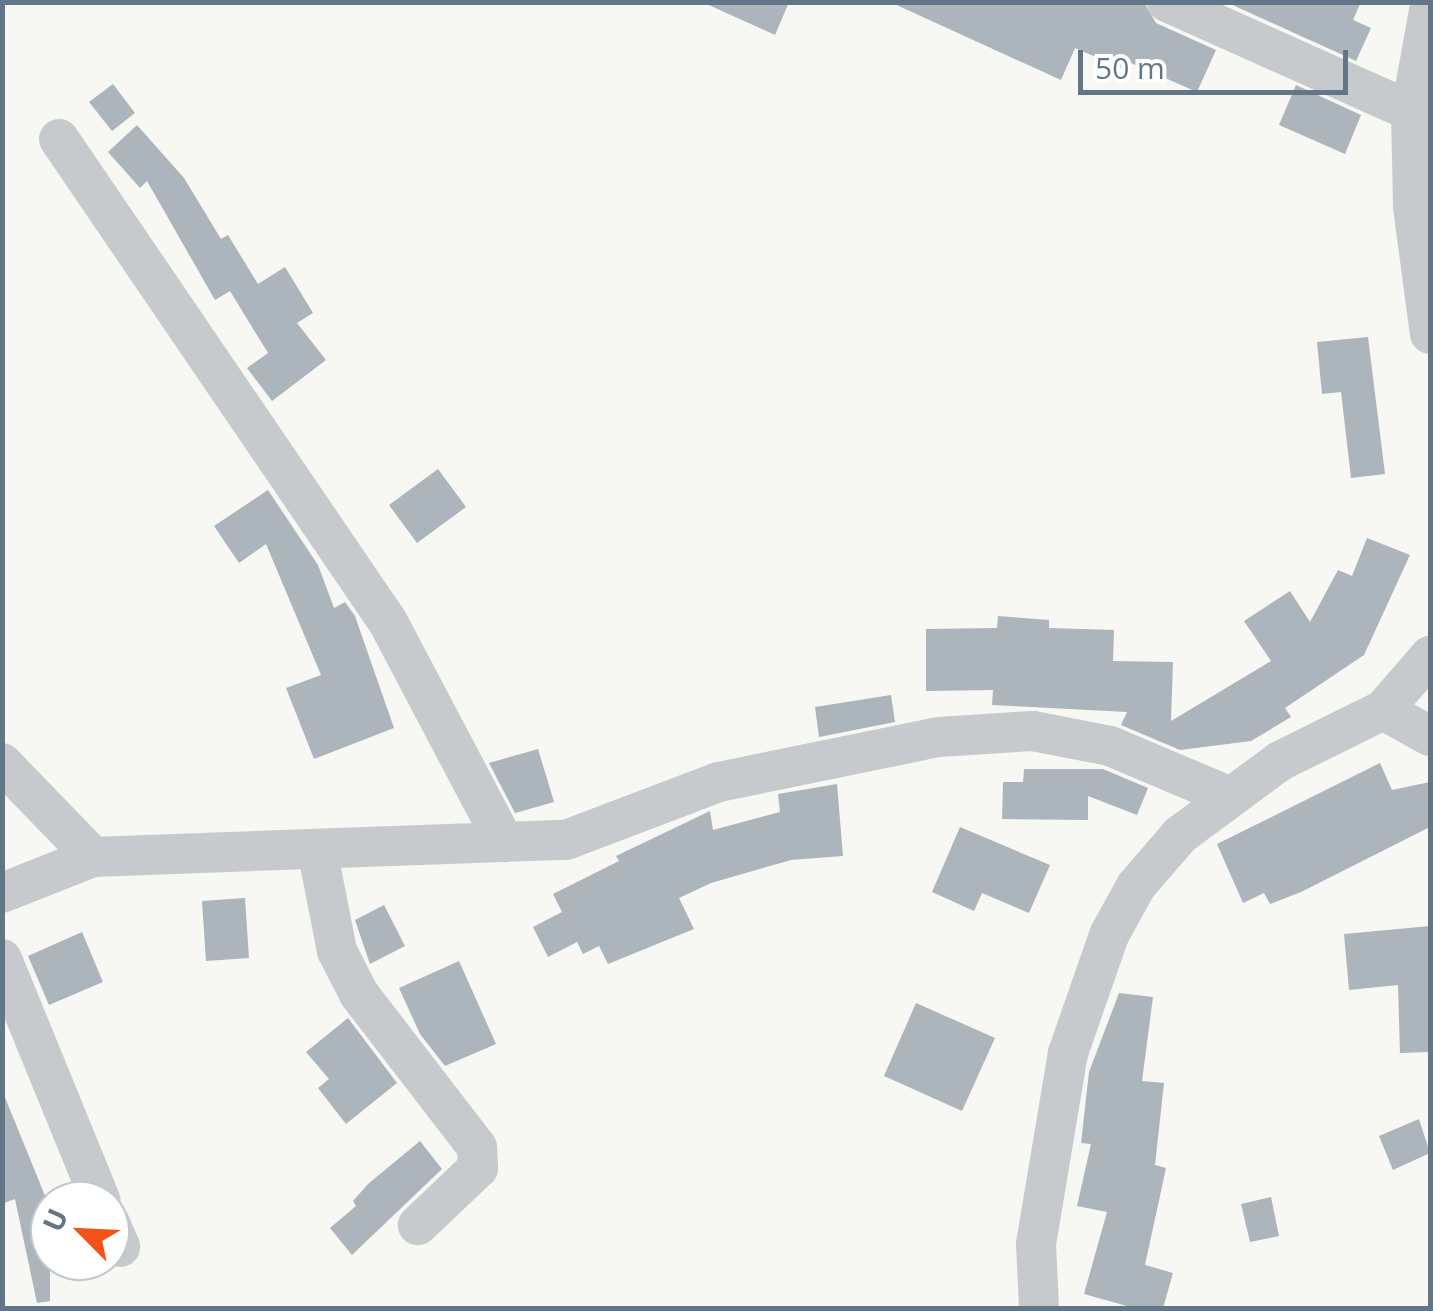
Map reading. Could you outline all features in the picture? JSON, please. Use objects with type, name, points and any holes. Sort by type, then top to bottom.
[{"type":"street","points":[[1167,2],[1411,111]]},
{"type":"street","points":[[1430,5],[1411,111],[1412,207],[1430,334]]},
{"type":"street","points":[[58,139],[388,622],[504,842]]},
{"type":"street","points":[[1039,1308],[1036,1244],[1068,1054],[1109,935],[1136,886],[1180,834],[1280,761],[1383,710],[1430,656]]},
{"type":"street","points":[[1383,710],[1430,736]]},
{"type":"street","points":[[2,894],[93,857],[318,854],[566,840],[718,782],[880,748],[1033,731],[1110,746],[1231,797]]},
{"type":"street","points":[[2,763],[93,857]]},
{"type":"street","points":[[318,854],[337,951],[360,994],[476,1147],[478,1168],[418,1225]]},
{"type":"street","points":[[2,959],[93,1181]]},
{"type":"building","points":[[702,2],[789,2],[775,35]]},
{"type":"building","points":[[890,2],[1144,2],[1156,23],[1216,50],[1197,92],[1124,60],[1121,68],[1075,48],[1061,80]]},
{"type":"building","points":[[1226,2],[1361,2],[1353,20],[1371,28],[1356,61]]},
{"type":"building","points":[[113,84],[135,113],[112,131],[89,102]]},
{"type":"building","points":[[1296,85],[1361,115],[1345,154],[1279,125]]},
{"type":"building","points":[[137,125],[184,178],[221,239],[228,235],[258,284],[285,267],[313,313],[297,323],[326,360],[272,401],[247,368],[268,353],[230,291],[215,300],[147,181],[140,188],[108,152]]},
{"type":"building","points":[[1368,337],[1385,474],[1351,478],[1341,392],[1322,394],[1317,342]]},
{"type":"building","points":[[438,469],[466,507],[417,543],[389,505]]},
{"type":"building","points":[[268,490],[318,565],[334,608],[345,602],[355,616],[394,728],[314,759],[286,688],[321,675],[266,544],[239,563],[214,526]]},
{"type":"building","points":[[1367,538],[1410,555],[1364,655],[1285,708],[1291,717],[1251,741],[1180,750],[1121,725],[1127,712],[992,705],[993,690],[926,691],[926,629],[997,628],[998,616],[1049,620],[1049,628],[1114,630],[1113,661],[1173,662],[1171,721],[1271,661],[1244,621],[1290,591],[1310,622],[1338,570],[1352,576]]},
{"type":"building","points":[[891,695],[895,722],[819,737],[815,707]]},
{"type":"building","points":[[538,749],[554,802],[515,813],[489,763]]},
{"type":"building","points":[[1380,763],[1392,790],[1430,782],[1430,827],[1301,892],[1270,904],[1264,893],[1243,903],[1217,844]]},
{"type":"building","points":[[1024,769],[1103,769],[1148,788],[1137,815],[1088,796],[1088,820],[1002,819],[1003,782],[1023,782]]},
{"type":"building","points":[[837,784],[843,856],[791,860],[711,883],[679,898],[694,929],[608,964],[599,946],[583,954],[577,942],[548,957],[533,927],[562,912],[553,894],[619,861],[616,856],[710,811],[713,830],[780,812],[778,794]]},
{"type":"building","points":[[960,827],[1050,865],[1029,913],[982,893],[974,911],[932,892]]},
{"type":"building","points":[[245,898],[249,958],[206,961],[202,901]]},
{"type":"building","points":[[384,905],[405,946],[370,964],[355,920]]},
{"type":"building","points":[[1430,926],[1430,1052],[1400,1053],[1398,985],[1349,990],[1344,934]]},
{"type":"building","points":[[82,932],[103,982],[49,1005],[28,956]]},
{"type":"building","points":[[459,961],[496,1044],[445,1066],[420,1034],[399,988]]},
{"type":"building","points":[[1119,993],[1153,997],[1142,1081],[1164,1083],[1155,1165],[1166,1168],[1145,1265],[1173,1273],[1163,1308],[1134,1308],[1084,1294],[1107,1212],[1077,1206],[1091,1144],[1081,1143],[1089,1072]]},
{"type":"building","points":[[916,1003],[995,1038],[962,1111],[884,1076]]},
{"type":"building","points":[[348,1018],[397,1083],[346,1124],[318,1088],[329,1079],[306,1052]]},
{"type":"building","points":[[2,1090],[39,1181],[30,1181],[30,1270],[15,1199],[2,1204]]},
{"type":"building","points":[[1419,1119],[1430,1153],[1393,1170],[1379,1136]]},
{"type":"building","points":[[420,1141],[442,1169],[352,1255],[330,1228],[356,1206],[353,1201],[368,1184]]},
{"type":"building","points":[[1271,1197],[1279,1236],[1250,1242],[1241,1204]]},
{"type":"building","points":[[32,1281],[50,1281],[50,1301],[37,1303]]}]
